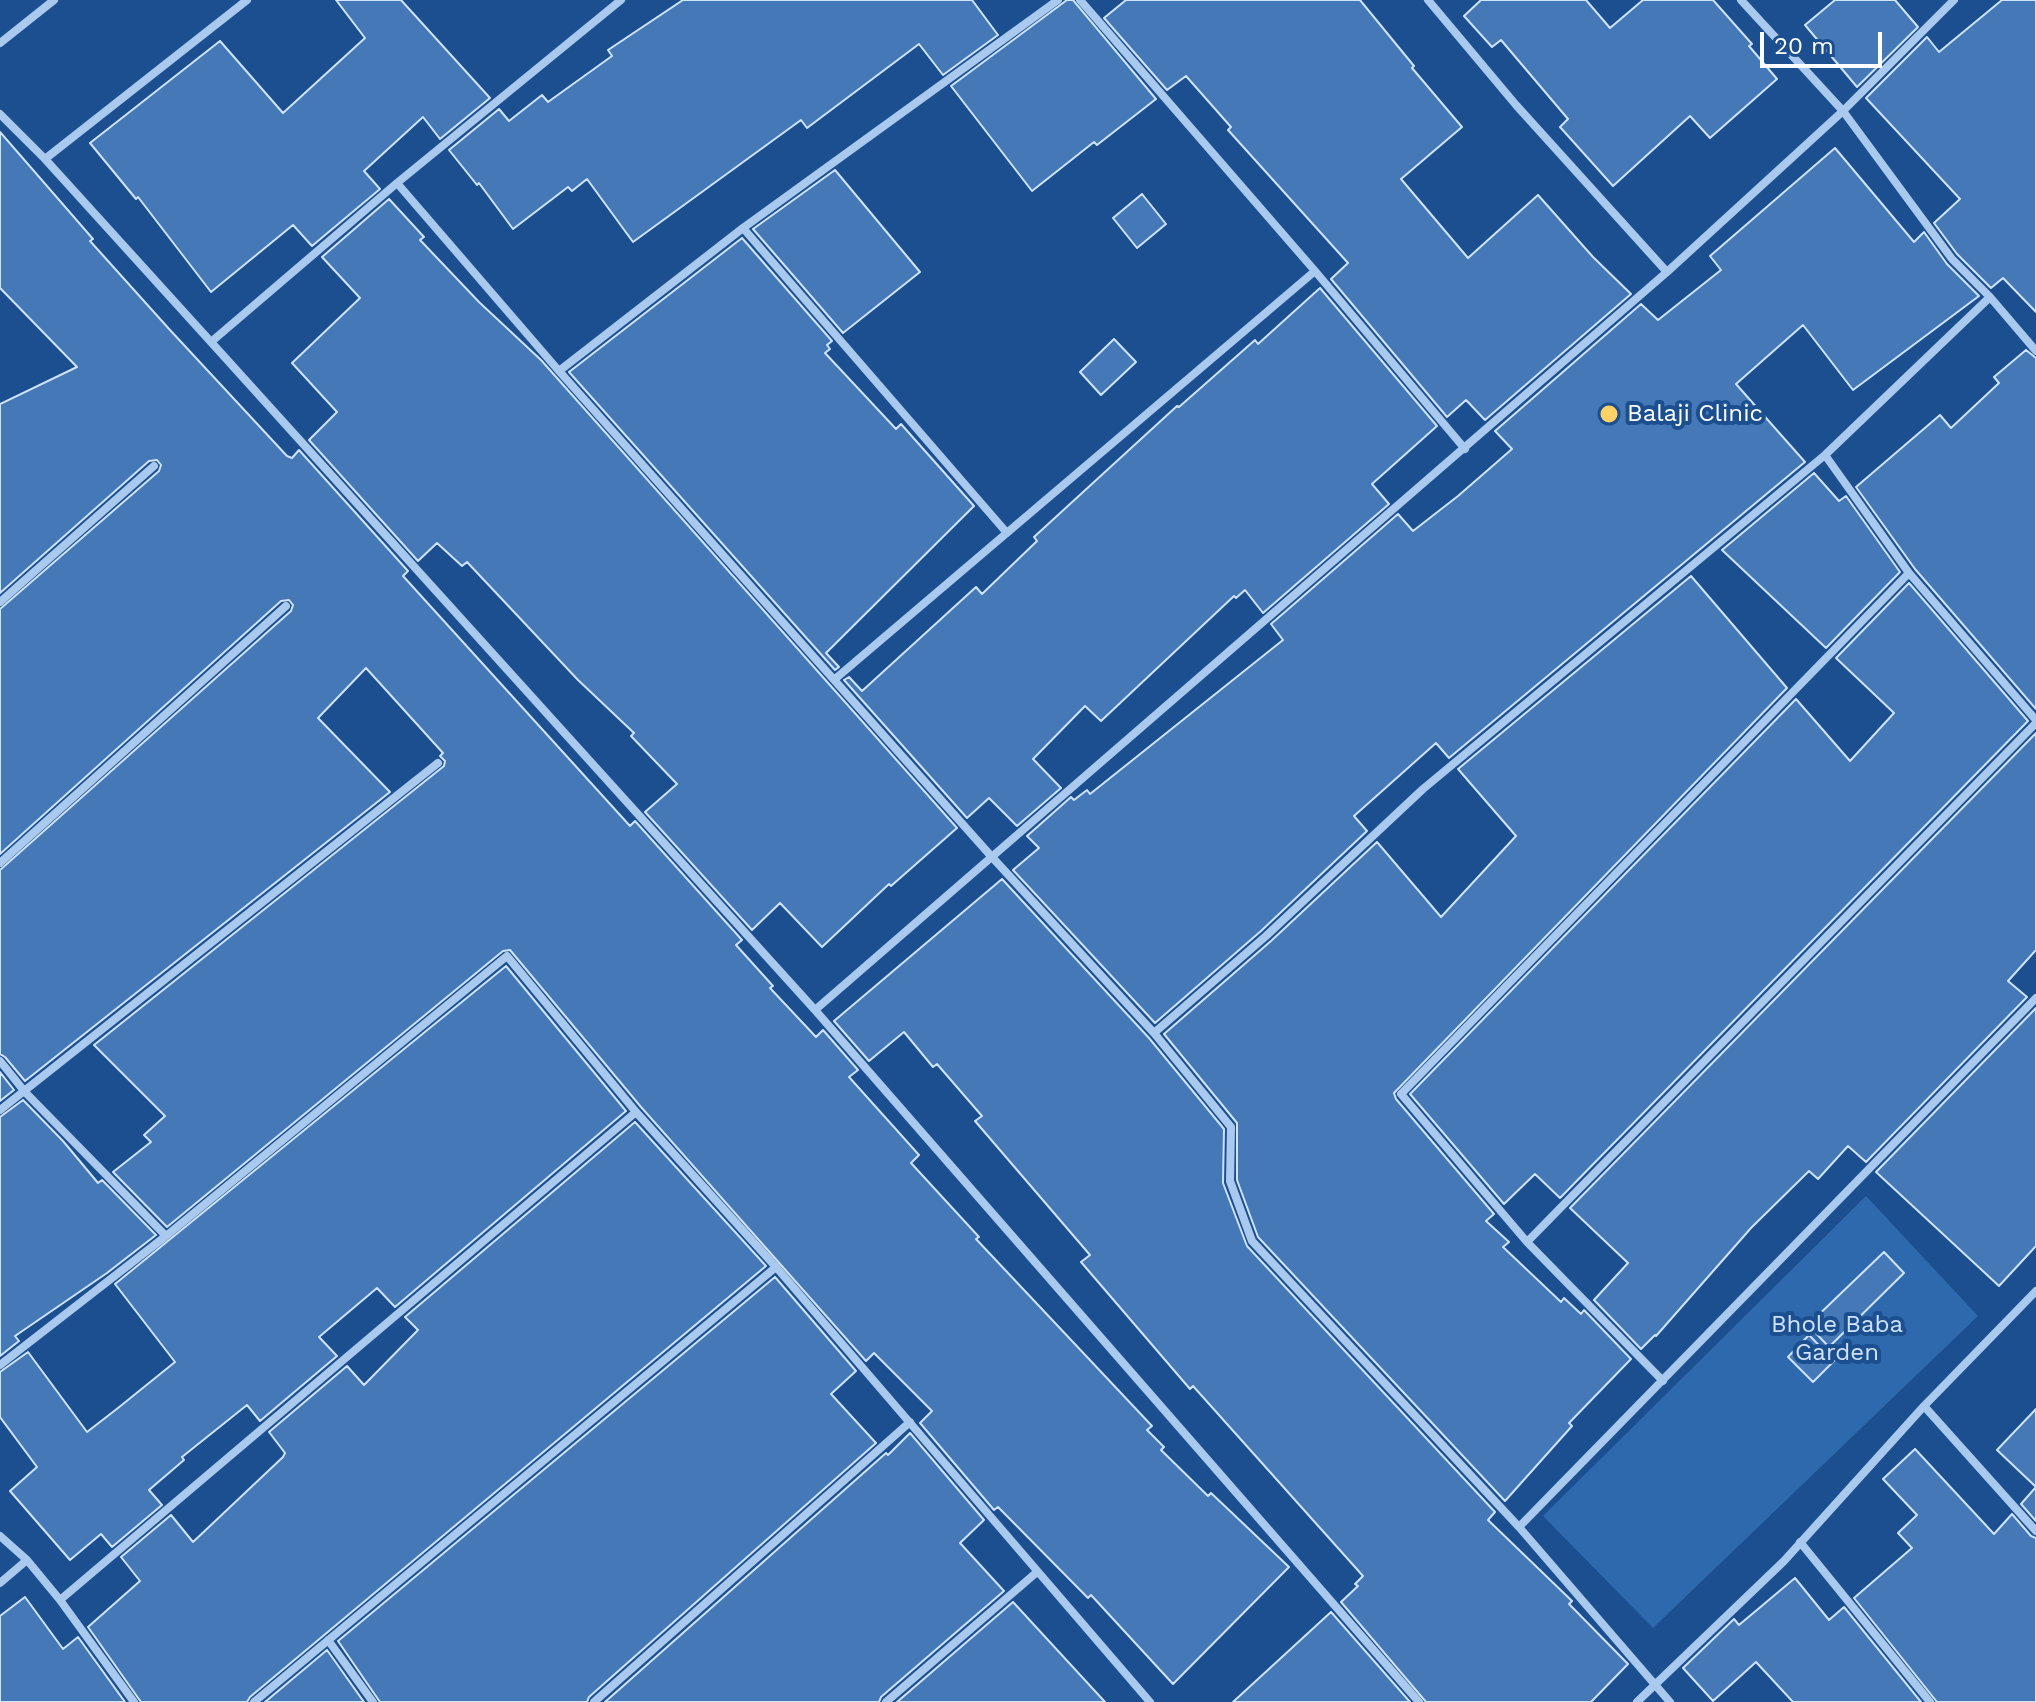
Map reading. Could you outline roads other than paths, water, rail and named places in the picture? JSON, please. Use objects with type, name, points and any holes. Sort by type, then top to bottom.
[{"type":"street","points":[[0,43],[54,0]]},
{"type":"street","points":[[45,159],[247,0]]},
{"type":"street","points":[[211,342],[397,183],[621,0]]},
{"type":"street","points":[[559,371],[743,228],[1058,0]]},
{"type":"street","points":[[1080,0],[1465,449]]},
{"type":"street","points":[[1428,0],[1516,105],[1667,272]]},
{"type":"street","points":[[1741,0],[1843,111],[1952,259],[1990,297],[2036,351]]},
{"type":"street","points":[[815,1010],[1667,272],[1843,111],[1954,0]]},
{"type":"street","points":[[0,114],[45,159],[815,1010],[1419,1702]]},
{"type":"street","points":[[397,183],[559,371],[991,856],[1154,1033],[1231,1127],[1230,1181],[1252,1241],[1519,1527],[1670,1702]]},
{"type":"street","points":[[743,228],[1007,533]]},
{"type":"street","points":[[835,679],[1315,271]]},
{"type":"street","points":[[1154,1033],[1266,936],[1423,789],[1825,455],[1990,297]]},
{"type":"street","points":[[1527,1242],[2036,722],[1909,573],[1825,455]]},
{"type":"street","points":[[0,602],[154,466]]},
{"type":"street","points":[[1663,1381],[1527,1242],[1401,1094],[1909,573]]},
{"type":"street","points":[[0,863],[286,606]]},
{"type":"street","points":[[0,1110],[438,763]]},
{"type":"street","points":[[0,1365],[166,1236],[507,956],[636,1112],[776,1267],[1150,1702]]},
{"type":"street","points":[[1519,1527],[2036,998]]},
{"type":"street","points":[[0,1061],[25,1092],[166,1236]]},
{"type":"street","points":[[60,1600],[636,1112]]},
{"type":"street","points":[[254,1702],[776,1267]]},
{"type":"street","points":[[1637,1702],[1800,1542],[1924,1406],[2036,1291]]},
{"type":"street","points":[[1924,1406],[2036,1531]]},
{"type":"street","points":[[594,1702],[910,1422]]},
{"type":"street","points":[[0,1536],[27,1560],[60,1600],[134,1702]]},
{"type":"street","points":[[1800,1542],[1930,1702]]},
{"type":"street","points":[[0,1583],[27,1560]]},
{"type":"street","points":[[886,1702],[1037,1572]]},
{"type":"street","points":[[328,1640],[373,1702]]},
{"type":"place","name":"Balaji Clinic","points":[[1609,414]]},
{"type":"park label","name":"Bhole Baba Garden","points":[[1837,1339]]}]
